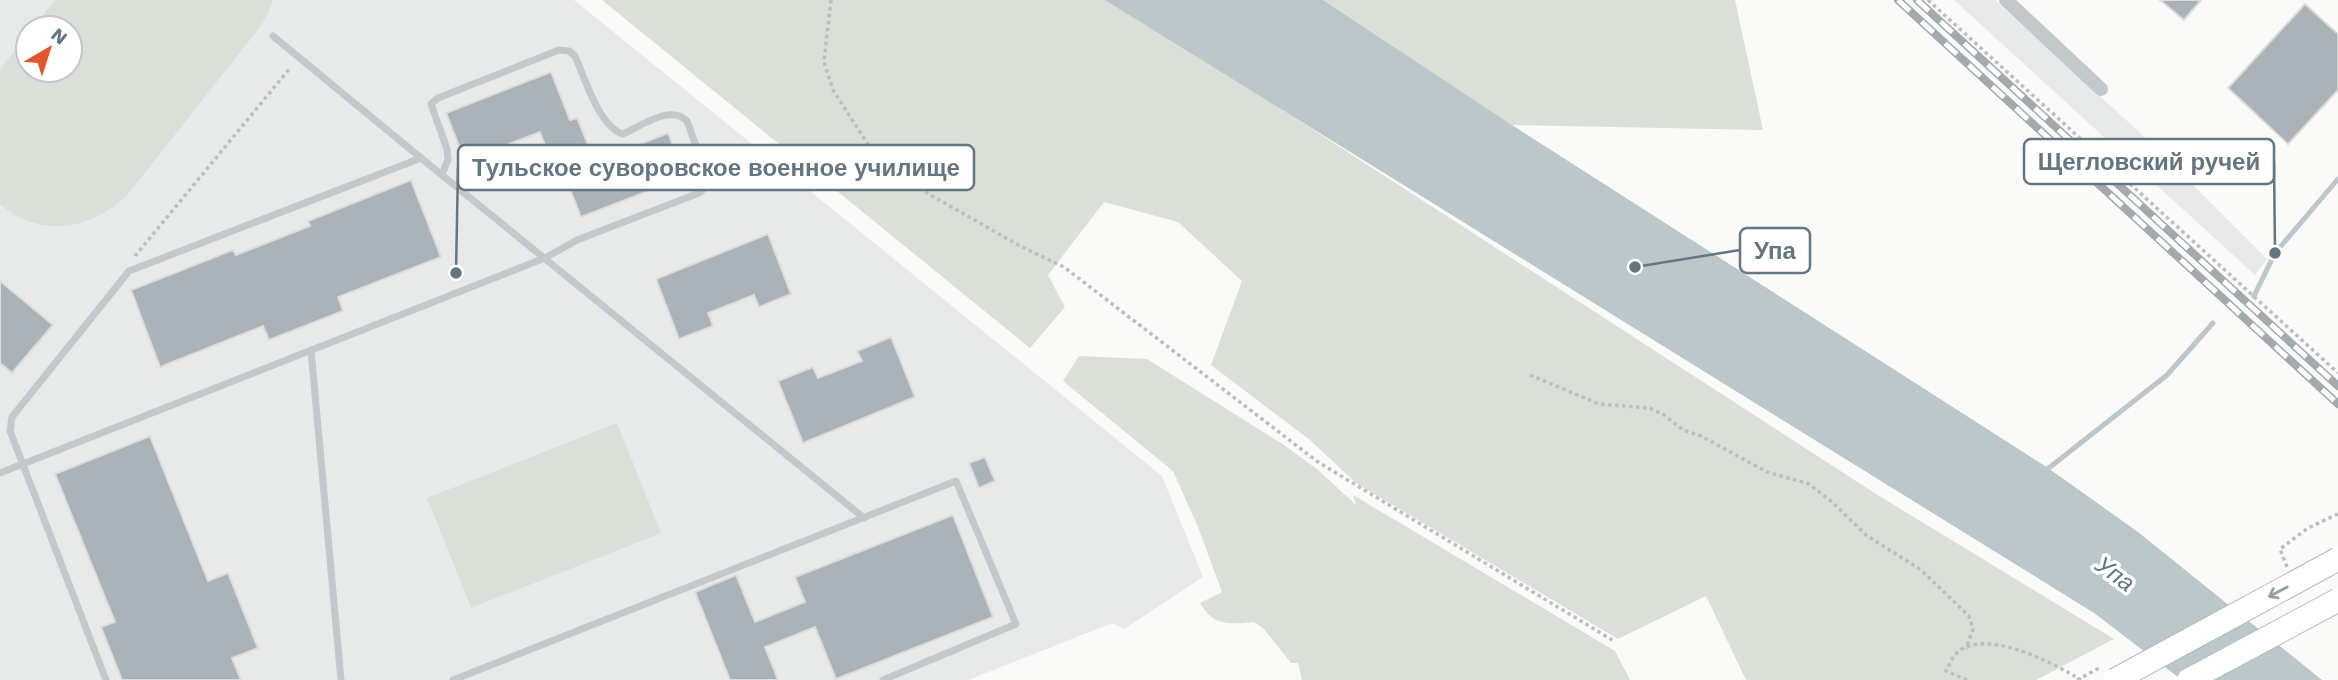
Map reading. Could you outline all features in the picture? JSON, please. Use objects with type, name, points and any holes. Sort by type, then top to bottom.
[{"type":"main road","points":[[2115,680],[2338,559]]},
{"type":"main road","points":[[2189,680],[2338,600]]},
{"type":"street","points":[[2006,0],[2101,89]]},
{"type":"lane","points":[[272,36],[864,517]]},
{"type":"lane","points":[[0,472],[545,258],[577,240],[699,193],[707,186],[708,179],[687,121],[681,114],[669,113],[623,134],[615,131],[605,121],[575,56],[569,51],[559,50],[438,98],[431,104],[447,149],[448,160],[442,174]]},
{"type":"lane","points":[[106,680],[10,431],[12,416],[128,271],[421,158]]},
{"type":"lane","points":[[311,350],[341,680]]},
{"type":"lane","points":[[453,680],[956,481],[1016,624],[883,680]]},
{"type":"path","points":[[831,0],[824,62],[833,90],[869,146],[913,185],[1020,246],[1065,267],[1318,462],[1614,641]]},
{"type":"path","points":[[1928,0],[2338,373]]},
{"type":"path","points":[[128,271],[129,264],[299,57]]},
{"type":"path","points":[[1530,375],[1599,404],[1650,408],[1683,430],[1701,436],[1767,472],[1809,485],[1832,502],[1866,535],[1921,570],[1969,616],[1973,628],[1966,649]]},
{"type":"path","points":[[2280,550],[2308,528],[2338,514]]},
{"type":"path","points":[[1967,680],[1947,671],[1955,655],[1976,644],[2004,645],[2058,666],[2081,680]]},
{"type":"shaded area","points":[[0,0],[574,0],[1162,476],[1203,577],[1124,629],[1112,623],[968,680],[0,680]]},
{"type":"shaded area","points":[[55,0],[273,0],[257,31],[128,194],[99,216],[66,226],[48,226],[32,222],[15,215],[0,204],[0,69],[14,52],[14,84],[84,84],[84,14],[44,14]]},
{"type":"shaded area","points":[[602,0],[1113,0],[1876,494],[2114,639],[2036,680],[1746,680],[1706,596],[1618,639],[1356,483],[1310,440],[1211,365],[1242,281],[1178,222],[1104,202],[1048,275],[1065,307],[1030,348]]},
{"type":"shaded area","points":[[1323,0],[1735,0],[1763,130],[1512,125]]},
{"type":"shaded area","points":[[1954,0],[1995,0],[2149,141],[2267,259],[2255,275]]},
{"type":"shaded area","points":[[1079,356],[1147,359],[1284,445],[1317,469],[1356,505],[1353,495],[1615,651],[1630,680],[1302,680],[1298,663],[1291,663],[1264,629],[1254,622],[1223,622],[1205,611],[1200,603],[1222,592],[1198,527],[1173,471],[1063,381]]},
{"type":"shaded area","points":[[617,423],[661,533],[471,608],[427,498]]},
{"type":"water","name":"Упа","points":[[1105,0],[1323,0],[1512,125],[2048,468],[2138,532],[2322,680],[2182,680],[2094,613]]},
{"type":"building","points":[[2160,0],[2201,0],[2184,20]]},
{"type":"building","points":[[2305,4],[2338,34],[2338,90],[2288,144],[2228,88]]},
{"type":"building","points":[[551,72],[570,120],[577,118],[595,162],[668,133],[685,177],[581,217],[564,174],[557,177],[540,132],[465,161],[446,113]]},
{"type":"building","points":[[411,180],[441,257],[338,297],[343,311],[269,340],[263,326],[160,367],[131,290],[233,250],[236,255],[310,226],[308,221]]},
{"type":"building","points":[[768,234],[791,294],[759,307],[754,295],[708,313],[713,326],[679,339],[656,279]]},
{"type":"building","points":[[0,281],[53,325],[12,373],[0,363]]},
{"type":"building","points":[[891,337],[915,397],[803,443],[778,381],[813,367],[818,378],[862,361],[857,351]]},
{"type":"building","points":[[150,436],[208,581],[228,573],[258,648],[232,658],[241,680],[122,680],[101,627],[115,622],[55,474]]},
{"type":"building","points":[[985,457],[995,481],[979,488],[969,463]]},
{"type":"building","points":[[953,515],[993,617],[836,679],[815,627],[765,647],[778,680],[730,680],[695,592],[736,575],[755,622],[805,602],[795,577]]},
{"type":"waterway","points":[[2254,296],[2275,253],[2338,179]]},
{"type":"waterway","points":[[2045,471],[2167,375],[2213,323]]},
{"type":"railway","points":[[1898,0],[2338,404]]},
{"type":"railway","points":[[1917,0],[2338,386]]},
{"type":"place","name":"Щегловский ручей","points":[[2275,253]]},
{"type":"place","name":"Упа","points":[[1635,267]]},
{"type":"place","name":"Тульское суворовское военное училище","points":[[456,273]]}]
